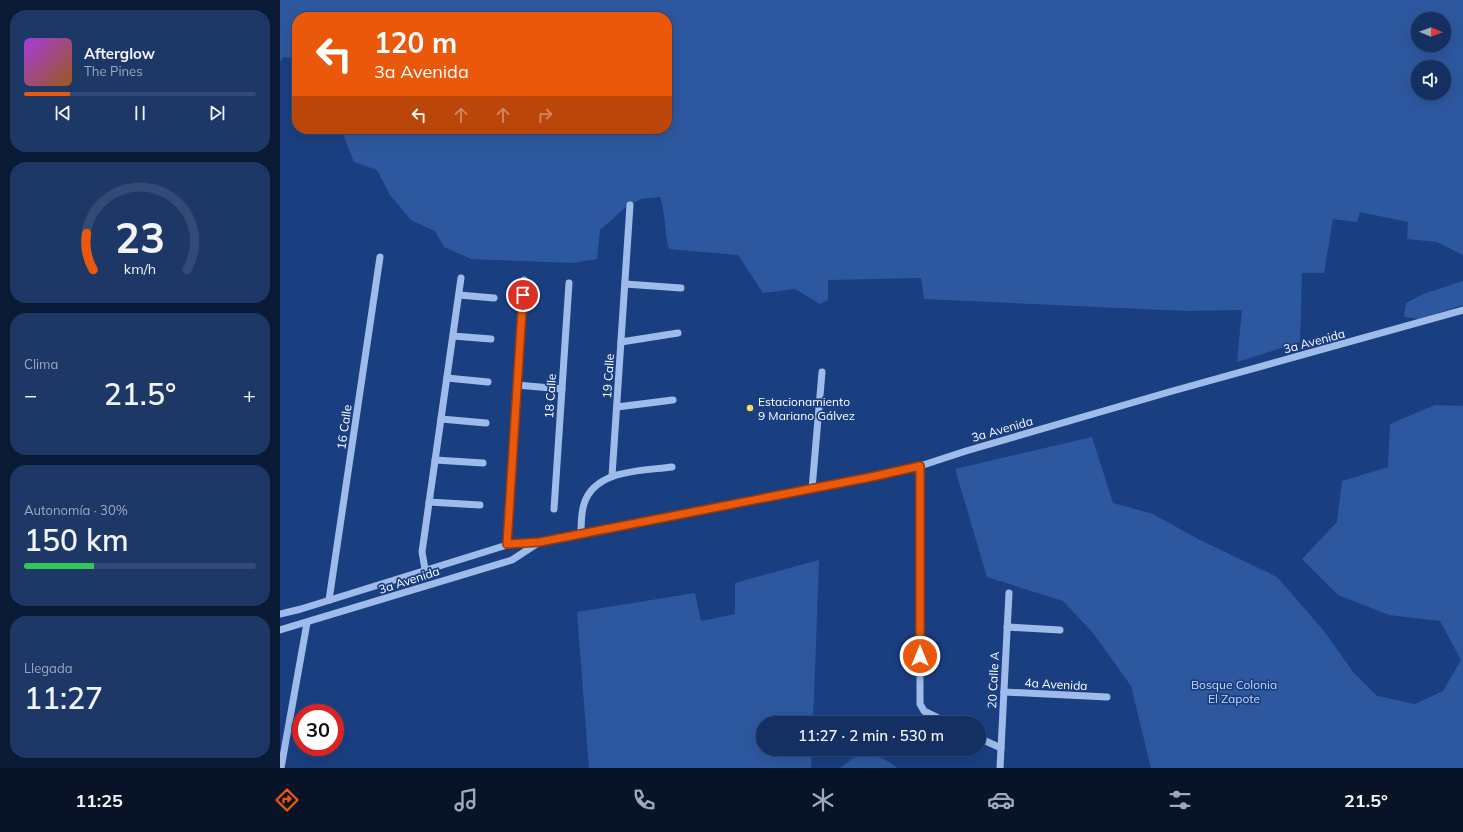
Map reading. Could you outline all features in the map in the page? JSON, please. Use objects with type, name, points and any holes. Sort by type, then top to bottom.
[{"type":"street","name":"19 Calle","points":[[612,476],[630,205]]},
{"type":"street","name":"16 Calle","points":[[330,600],[380,257]]},
{"type":"street","points":[[425,569],[422,552],[461,278]]},
{"type":"street","points":[[507,544],[524,280]]},
{"type":"street","name":"18 Calle","points":[[554,509],[569,284]]},
{"type":"street","points":[[625,284],[681,288]]},
{"type":"street","points":[[459,295],[494,298]]},
{"type":"street","name":"3a Avenida","points":[[280,614],[330,600],[507,544],[540,542],[812,489],[920,466],[966,451],[1169,392],[1463,310]]},
{"type":"street","points":[[621,342],[678,333]]},
{"type":"street","points":[[453,336],[491,339]]},
{"type":"street","points":[[812,489],[822,372]]},
{"type":"street","points":[[447,378],[488,382]]},
{"type":"street","points":[[517,385],[562,389]]},
{"type":"street","points":[[616,407],[673,400]]},
{"type":"street","points":[[441,419],[486,423]]},
{"type":"street","points":[[435,460],[483,464]]},
{"type":"street","points":[[920,466],[920,708],[935,716]]},
{"type":"street","points":[[581,534],[582,513],[587,496],[598,483],[612,476],[672,467]]},
{"type":"street","points":[[429,502],[480,505]]},
{"type":"street","name":"3a Avenida","points":[[280,630],[512,560],[540,542]]},
{"type":"street","name":"20 Calle A","points":[[1000,768],[1009,593]]},
{"type":"street","points":[[281,768],[307,623]]},
{"type":"street","points":[[1007,627],[1060,630]]},
{"type":"street","name":"4a Avenida","points":[[1004,692],[1107,697]]},
{"type":"street","points":[[986,741],[1000,748]]},
{"type":"green space","points":[[280,0],[1463,0],[1463,255],[1437,242],[1407,239],[1408,222],[1360,212],[1357,222],[1333,219],[1324,273],[1302,273],[1300,342],[1237,362],[1242,310],[1186,311],[924,299],[921,278],[828,280],[828,300],[820,304],[795,289],[763,293],[738,255],[669,249],[660,197],[641,199],[627,206],[600,230],[597,259],[572,263],[471,259],[444,247],[435,231],[411,220],[390,195],[377,170],[354,162],[343,134],[672,134],[672,12],[292,12],[292,58],[284,57],[280,62]]},
{"type":"green space","points":[[1463,281],[1463,305],[1419,319],[1404,317],[1406,303],[1423,294]]},
{"type":"green space","name":"Bosque Colonia El Zapote","points":[[1435,405],[1463,406],[1463,768],[1151,768],[1131,686],[1093,633],[1063,601],[987,577],[955,469],[1092,437],[1113,503],[1153,514],[1198,539],[1277,577],[1324,631],[1353,672],[1377,696],[1415,704],[1443,691],[1461,660],[1440,621],[1389,615],[1338,595],[1302,559],[1337,522],[1342,481],[1388,467],[1390,424]]},
{"type":"green space","points":[[819,560],[813,716],[756,716],[756,756],[812,756],[811,768],[589,768],[577,612],[695,593],[701,621],[735,614],[735,583]]},
{"type":"green space","points":[[861,756],[874,756],[890,762],[897,768],[840,768],[853,758]]},
{"type":"place","name":"Estacionamiento 9 Mariano Gálvez","points":[[750,408]]},
{"type":"route","points":[[523,295],[507,544],[540,542],[920,466],[920,656]]}]
